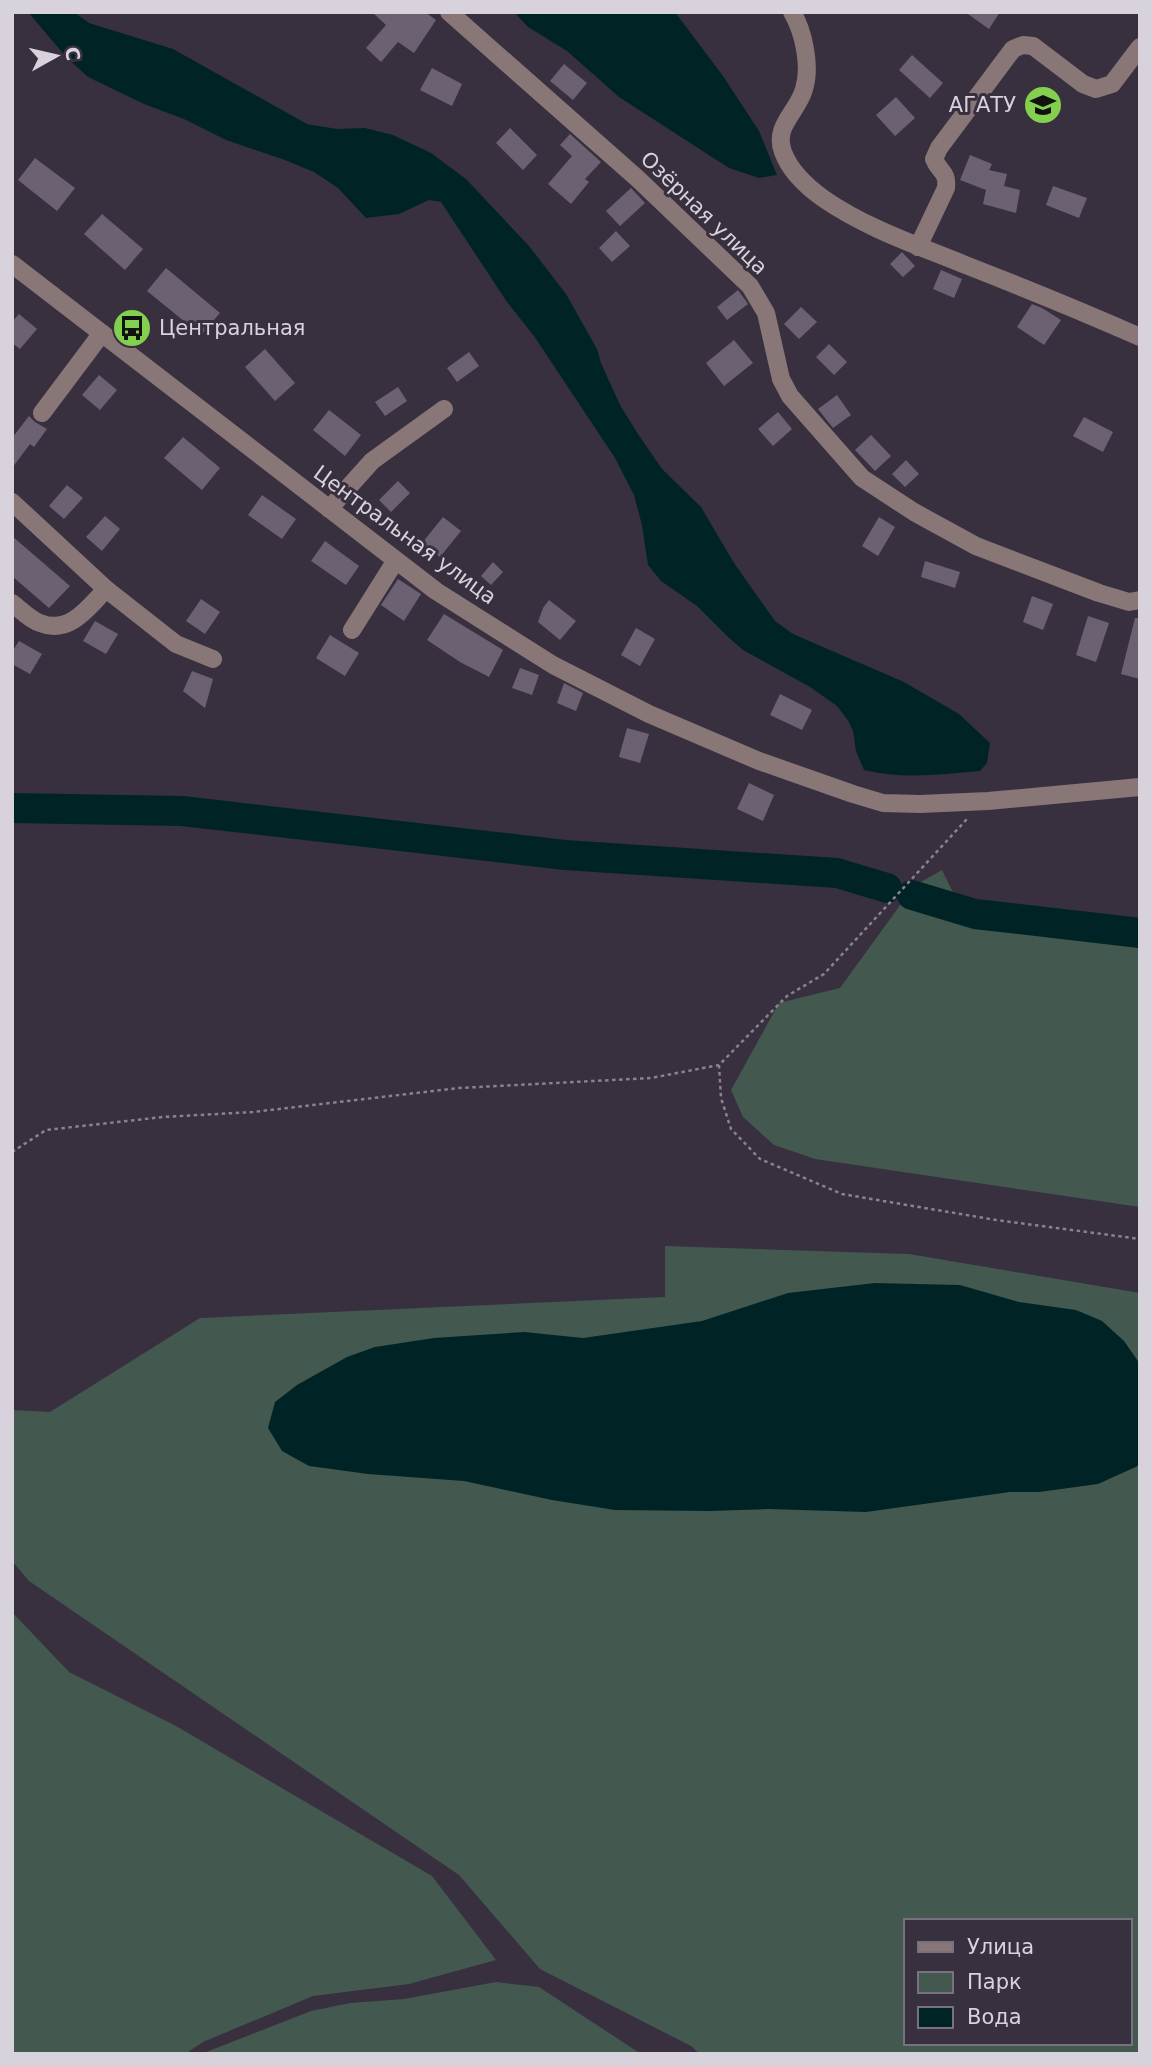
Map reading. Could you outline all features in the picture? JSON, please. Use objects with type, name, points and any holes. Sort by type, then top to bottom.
[{"type":"street","name":"Озёрная улица","points":[[449,12],[638,179],[750,286],[766,313],[780,379],[790,396],[862,478],[914,512],[976,546],[1099,593],[1129,602],[1140,600]]},
{"type":"street","points":[[792,12],[803,40],[807,68],[804,90],[780,135],[781,148],[787,162],[799,177],[824,199],[918,247],[1075,308],[1140,337]]},
{"type":"street","points":[[918,247],[946,188],[947,180],[934,159],[947,137],[1013,49],[1023,45],[1032,46],[1083,83],[1096,89],[1112,84],[1140,47]]},
{"type":"street","name":"Центральная улица","points":[[12,264],[436,591],[553,665],[649,715],[759,761],[883,803],[988,801],[1140,787]]},
{"type":"street","points":[[42,414],[102,333]]},
{"type":"street","points":[[329,509],[372,461],[444,409]]},
{"type":"street","points":[[12,502],[106,589],[176,644],[213,659]]},
{"type":"street","points":[[352,630],[396,560]]},
{"type":"street","points":[[12,603],[37,623],[58,626],[74,621],[106,589]]},
{"type":"path","points":[[12,1152],[46,1130],[163,1117],[253,1112],[459,1088],[651,1078],[719,1065],[787,996],[824,974],[967,819]]},
{"type":"path","points":[[719,1065],[721,1098],[731,1129],[760,1159],[842,1194],[996,1220],[1140,1238]]},
{"type":"green space","points":[[942,870],[968,923],[1045,935],[1140,936],[1140,1207],[815,1159],[774,1145],[743,1117],[731,1090],[779,1003],[840,988],[914,886]]},
{"type":"green space","points":[[665,1246],[909,1254],[1140,1293],[1140,2054],[700,2054],[691,2046],[540,1969],[459,1875],[29,1581],[12,1561],[12,1410],[50,1412],[200,1318],[665,1297]]},
{"type":"green space","points":[[12,1612],[69,1672],[176,1726],[432,1876],[496,1960],[409,1984],[313,1996],[203,2042],[185,2054],[12,2054]]},
{"type":"green space","points":[[496,1982],[539,1987],[641,2054],[201,2054],[311,2011],[350,2003],[404,1999]]},
{"type":"water","points":[[28,12],[74,12],[89,23],[173,49],[307,124],[337,129],[365,128],[393,135],[431,153],[466,179],[529,246],[566,294],[597,349],[620,405],[638,434],[662,469],[701,507],[734,563],[775,621],[793,634],[904,682],[959,714],[990,743],[987,763],[980,771],[937,775],[907,776],[864,770],[856,751],[853,731],[837,706],[810,687],[743,650],[697,606],[661,581],[648,565],[634,495],[615,458],[441,202],[429,200],[399,214],[366,218],[338,188],[314,172],[226,140],[88,77],[66,57]]},
{"type":"water","points":[[514,12],[675,12],[723,76],[759,131],[777,175],[759,178],[729,168],[619,97],[567,51],[528,27]]},
{"type":"water","points":[[875,1283],[960,1285],[1019,1302],[1076,1310],[1102,1321],[1124,1341],[1140,1364],[1140,1465],[1098,1484],[1039,1492],[1010,1492],[866,1512],[768,1509],[615,1510],[464,1481],[368,1474],[309,1466],[282,1451],[268,1428],[275,1402],[297,1385],[347,1357],[375,1347],[434,1338],[524,1332],[583,1338],[702,1321],[788,1293]]},
{"type":"building","points":[[372,12],[425,12],[436,20],[414,53],[398,42],[381,62],[366,48],[386,25]]},
{"type":"building","points":[[965,12],[1000,12],[989,29]]},
{"type":"building","points":[[912,55],[943,83],[930,98],[899,70]]},
{"type":"building","points":[[564,64],[587,83],[573,100],[550,81]]},
{"type":"building","points":[[432,68],[462,84],[452,106],[420,90]]},
{"type":"building","points":[[896,97],[915,118],[895,136],[876,115]]},
{"type":"building","points":[[510,128],[537,155],[523,170],[496,143]]},
{"type":"building","points":[[570,134],[601,162],[585,179],[589,182],[571,204],[548,184],[572,156],[560,145]]},
{"type":"building","points":[[970,155],[992,164],[989,170],[1007,174],[1004,186],[1020,190],[1016,213],[983,204],[986,190],[960,180]]},
{"type":"building","points":[[35,158],[75,188],[57,211],[18,180]]},
{"type":"building","points":[[1053,186],[1087,198],[1079,218],[1046,205]]},
{"type":"building","points":[[631,188],[645,203],[620,226],[606,211]]},
{"type":"building","points":[[102,214],[143,249],[125,270],[84,234]]},
{"type":"building","points":[[616,231],[630,246],[612,262],[599,248]]},
{"type":"building","points":[[902,252],[915,266],[903,277],[890,264]]},
{"type":"building","points":[[166,268],[220,313],[201,335],[147,291]]},
{"type":"building","points":[[941,270],[962,279],[954,298],[933,289]]},
{"type":"building","points":[[738,290],[748,304],[727,320],[717,307]]},
{"type":"building","points":[[1032,304],[1061,320],[1044,345],[1017,327]]},
{"type":"building","points":[[801,307],[817,322],[799,339],[784,324]]},
{"type":"building","points":[[19,314],[37,329],[20,349],[12,343],[12,322]]},
{"type":"building","points":[[734,340],[753,363],[724,386],[706,363]]},
{"type":"building","points":[[829,344],[847,362],[834,375],[816,357]]},
{"type":"building","points":[[265,349],[295,383],[275,401],[245,367]]},
{"type":"building","points":[[469,352],[479,366],[457,382],[447,368]]},
{"type":"building","points":[[99,375],[117,390],[100,410],[82,395]]},
{"type":"building","points":[[398,387],[407,401],[385,416],[375,402]]},
{"type":"building","points":[[837,395],[851,415],[833,428],[818,409]]},
{"type":"building","points":[[329,410],[361,435],[345,456],[313,430]]},
{"type":"building","points":[[778,412],[792,429],[773,446],[758,429]]},
{"type":"building","points":[[29,416],[47,429],[34,447],[30,444],[12,468],[12,438]]},
{"type":"building","points":[[1084,417],[1113,432],[1103,452],[1073,436]]},
{"type":"building","points":[[871,435],[891,456],[875,471],[855,450]]},
{"type":"building","points":[[183,437],[220,468],[202,490],[164,458]]},
{"type":"building","points":[[906,460],[919,474],[905,487],[892,474]]},
{"type":"building","points":[[398,481],[410,493],[391,512],[379,500]]},
{"type":"building","points":[[67,485],[83,498],[64,519],[49,506]]},
{"type":"building","points":[[262,495],[296,519],[282,539],[248,515]]},
{"type":"building","points":[[105,516],[120,529],[102,551],[86,537]]},
{"type":"building","points":[[443,517],[461,531],[440,557],[422,543]]},
{"type":"building","points":[[879,517],[895,527],[878,556],[862,546]]},
{"type":"building","points":[[12,536],[70,586],[49,608],[12,576]]},
{"type":"building","points":[[325,541],[359,566],[346,585],[311,561]]},
{"type":"building","points":[[925,561],[960,572],[955,588],[921,577]]},
{"type":"building","points":[[493,562],[503,572],[491,585],[481,576]]},
{"type":"building","points":[[398,579],[421,594],[404,621],[381,605]]},
{"type":"building","points":[[1032,596],[1053,604],[1043,630],[1023,622]]},
{"type":"building","points":[[201,599],[220,612],[205,634],[186,621]]},
{"type":"building","points":[[549,600],[576,621],[560,640],[538,622]]},
{"type":"building","points":[[444,614],[503,650],[489,677],[427,640]]},
{"type":"building","points":[[1088,616],[1109,623],[1096,662],[1076,655]]},
{"type":"building","points":[[1135,618],[1140,618],[1140,679],[1121,674]]},
{"type":"building","points":[[95,621],[118,634],[106,654],[83,641]]},
{"type":"building","points":[[636,628],[655,639],[640,666],[621,655]]},
{"type":"building","points":[[330,635],[359,653],[345,676],[316,658]]},
{"type":"building","points":[[19,641],[42,654],[30,674],[12,664],[12,652]]},
{"type":"building","points":[[520,668],[539,675],[532,695],[512,688]]},
{"type":"building","points":[[192,671],[213,679],[205,708],[183,691]]},
{"type":"building","points":[[564,683],[583,693],[576,711],[557,703]]},
{"type":"building","points":[[780,694],[812,710],[802,730],[770,715]]},
{"type":"building","points":[[627,728],[649,734],[640,763],[619,757]]},
{"type":"building","points":[[749,783],[774,795],[763,821],[737,809]]},
{"type":"waterway","points":[[12,808],[182,811],[565,855],[837,873],[887,888]]},
{"type":"waterway","points":[[912,895],[975,914],[1140,933]]},
{"type":"place","name":"АГАТУ","points":[[1043,105]]},
{"type":"place","name":"Центральная","points":[[132,328]]}]
